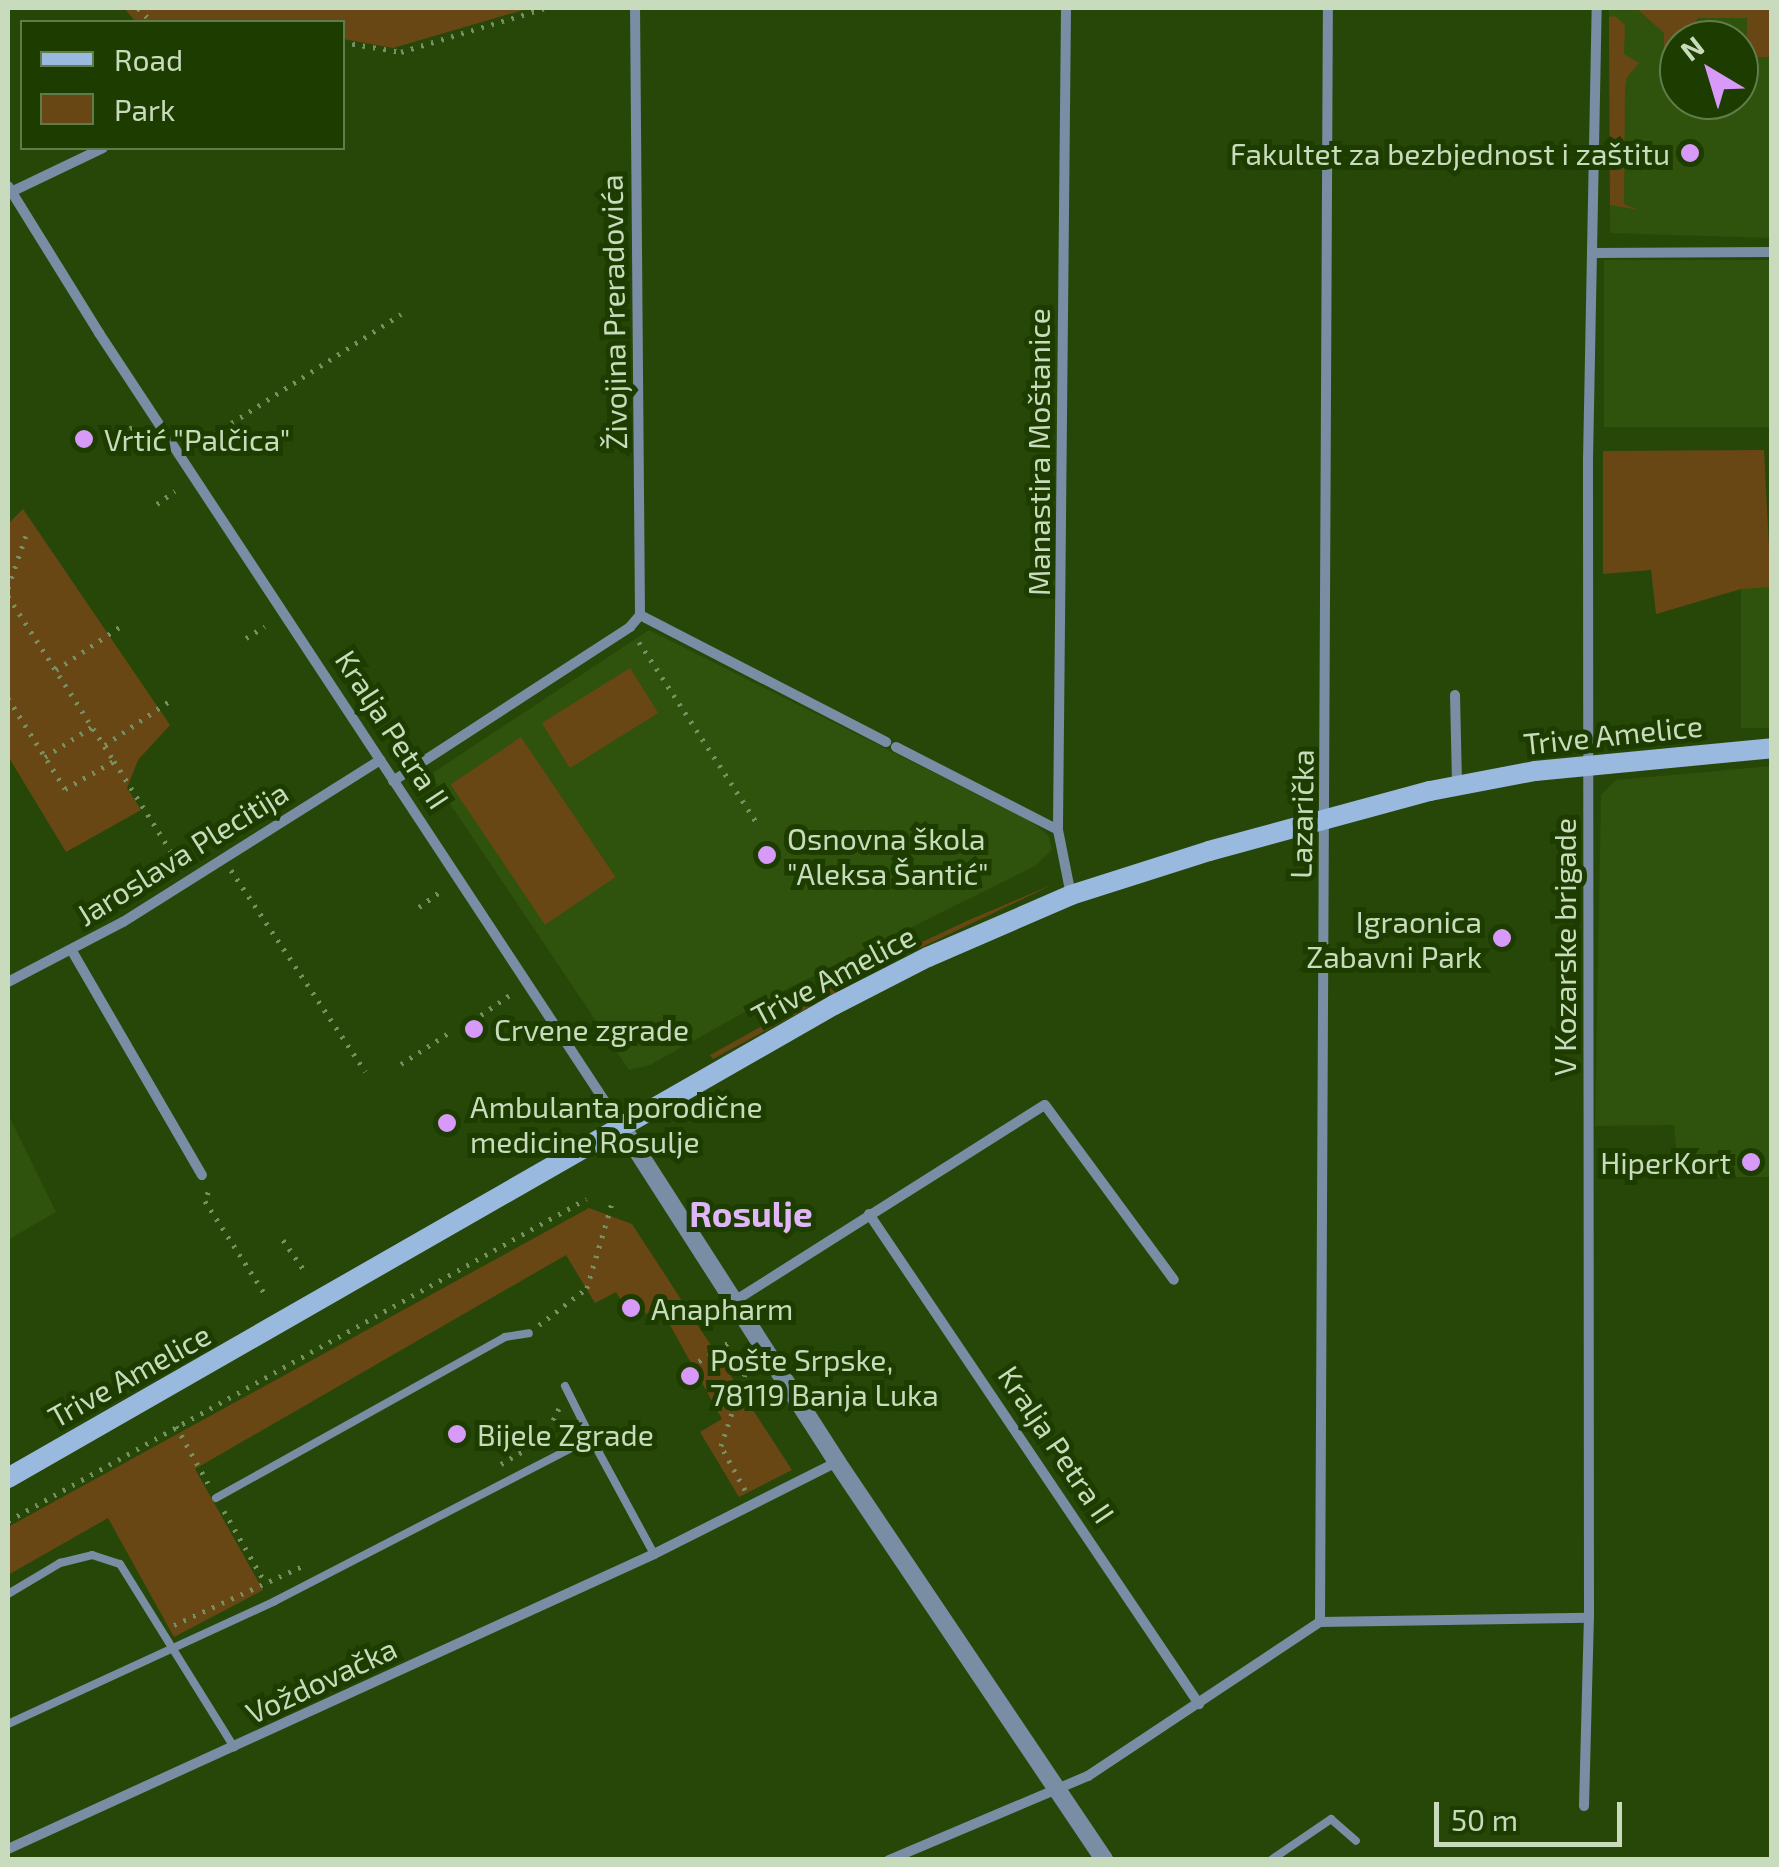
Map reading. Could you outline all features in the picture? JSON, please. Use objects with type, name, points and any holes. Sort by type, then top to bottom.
[{"type":"main road","name":"Trive Amelice","points":[[8,1478],[880,980],[1071,895],[1326,819],[1457,786],[1591,764],[1772,748]]},
{"type":"street","name":"Živojina Preradovića","points":[[635,8],[640,615]]},
{"type":"street","name":"Manastira Moštanice","points":[[1066,8],[1058,830],[1071,895]]},
{"type":"street","name":"Lazarička","points":[[1320,1622],[1328,8]]},
{"type":"street","name":"V Kozarske brigade","points":[[1584,1806],[1589,1618],[1588,448],[1597,8]]},
{"type":"street","points":[[9,189],[99,150]]},
{"type":"street","name":"Kralja Petra II","points":[[9,189],[392,781],[736,1300],[837,1462],[1104,1860]]},
{"type":"street","points":[[1592,253],[1772,252]]},
{"type":"street","points":[[392,781],[630,627],[640,615],[1058,830]]},
{"type":"street","points":[[1455,695],[1457,786]]},
{"type":"street","name":"Jaroslava Plecitija","points":[[8,982],[72,951],[380,760]]},
{"type":"street","points":[[72,951],[207,1177]]},
{"type":"street","points":[[736,1300],[1045,1105],[1174,1280]]},
{"type":"street","name":"Kralja Petra II","points":[[870,1214],[1199,1704]]},
{"type":"street","name":"Voždovačka","points":[[8,1849],[654,1554],[837,1462]]},
{"type":"street","points":[[889,1860],[1088,1776],[1320,1622],[1589,1618]]},
{"type":"lane","points":[[216,1498],[505,1337],[529,1333]]},
{"type":"lane","points":[[564,1386],[654,1554]]},
{"type":"lane","points":[[8,1724],[174,1644],[275,1601],[591,1438]]},
{"type":"lane","points":[[8,1594],[60,1562],[92,1555],[120,1564],[160,1632],[174,1644],[234,1747]]},
{"type":"lane","points":[[1271,1860],[1331,1818],[1356,1841]]},
{"type":"path","points":[[345,43],[401,52],[545,8]]},
{"type":"path","points":[[204,440],[401,314]]},
{"type":"path","points":[[112,439],[133,427]]},
{"type":"path","points":[[157,504],[176,491]]},
{"type":"path","points":[[26,535],[8,592],[189,880]]},
{"type":"path","points":[[56,670],[122,626]]},
{"type":"path","points":[[246,638],[265,626]]},
{"type":"path","points":[[630,627],[758,826]]},
{"type":"path","points":[[8,698],[65,789],[114,761]]},
{"type":"path","points":[[105,744],[171,700]]},
{"type":"path","points":[[45,757],[93,726]]},
{"type":"path","points":[[224,858],[365,1071]]},
{"type":"path","points":[[419,908],[441,891]]},
{"type":"path","points":[[481,1015],[510,995]]},
{"type":"path","points":[[401,1064],[450,1032]]},
{"type":"path","points":[[207,1177],[204,1202],[265,1294]]},
{"type":"path","points":[[8,1522],[586,1198]]},
{"type":"path","points":[[529,1333],[587,1288],[612,1198]]},
{"type":"path","points":[[283,1240],[305,1271]]},
{"type":"path","points":[[690,1367],[736,1338]]},
{"type":"path","points":[[744,1490],[721,1446],[750,1359]]},
{"type":"path","points":[[496,1466],[544,1439],[554,1424],[564,1386]]},
{"type":"path","points":[[176,1426],[275,1601]]},
{"type":"path","points":[[160,1632],[320,1558]]},
{"type":"shaded area","name":"Fakultet za bezbjednost i zaštitu","points":[[1609,8],[1636,8],[1659,28],[1659,120],[1759,120],[1759,57],[1771,57],[1771,238],[1610,233]]},
{"type":"shaded area","name":"Fakultet za bezbjednost i zaštitu","points":[[1697,18],[1747,20],[1697,20]]},
{"type":"shaded area","points":[[1604,260],[1771,260],[1771,427],[1604,427]]},
{"type":"shaded area","points":[[1741,587],[1771,587],[1771,728],[1741,728]]},
{"type":"shaded area","name":"Osnovna škola \"Aleksa Šantić\"","points":[[649,630],[1030,821],[1048,835],[1052,850],[1035,866],[777,994],[650,1065],[629,1070],[434,780],[434,772]]},
{"type":"shaded area","points":[[1771,766],[1771,1177],[1679,1177],[1674,1125],[1595,1126],[1601,795],[1616,780]]},
{"type":"shaded area","points":[[8,1114],[56,1212],[8,1240]]},
{"type":"green space","points":[[124,8],[530,8],[393,48],[345,39],[345,20],[134,20]]},
{"type":"green space","points":[[1636,8],[1771,8],[1771,57],[1759,57],[1759,20],[1659,20],[1659,29]]},
{"type":"green space","points":[[1615,16],[1625,25],[1624,54],[1639,63],[1627,77],[1625,88],[1624,204],[1639,210],[1610,205],[1609,17]]},
{"type":"green space","points":[[1764,450],[1771,587],[1741,589],[1656,614],[1651,570],[1603,574],[1603,451]]},
{"type":"green space","points":[[23,509],[170,725],[138,760],[127,788],[141,810],[66,852],[8,756],[8,524]]},
{"type":"green space","points":[[630,668],[658,713],[570,768],[542,723]]},
{"type":"green space","points":[[521,737],[616,877],[545,925],[451,785]]},
{"type":"green space","points":[[1054,884],[899,958],[894,955],[969,920]]},
{"type":"green space","points":[[856,974],[852,984],[713,1059],[710,1055]]},
{"type":"green space","points":[[589,1208],[632,1224],[792,1470],[739,1497],[700,1432],[722,1419],[660,1307],[646,1314],[635,1296],[622,1302],[616,1292],[595,1303],[566,1255],[195,1469],[263,1590],[174,1637],[108,1518],[8,1575],[8,1527]]},
{"type":"place","name":"Fakultet za bezbjednost i zaštitu","points":[[1690,153]]},
{"type":"place","name":"Vrtić \"Palčica\"","points":[[84,439]]},
{"type":"place","name":"Osnovna škola \"Aleksa Šantić\"","points":[[767,855]]},
{"type":"place","name":"Igraonica Zabavni Park","points":[[1502,938]]},
{"type":"place","name":"Crvene zgrade","points":[[474,1029]]},
{"type":"place","name":"Ambulanta porodične medicine Rosulje","points":[[447,1123]]},
{"type":"place","name":"HiperKort","points":[[1751,1162]]},
{"type":"place","name":"Anapharm","points":[[631,1308]]},
{"type":"place","name":"Pošte Srpske, 78119 Banja Luka","points":[[690,1376]]},
{"type":"place","name":"Bijele Zgrade","points":[[457,1434]]},
{"type":"district","name":"Rosulje","points":[[751,1213]]}]
